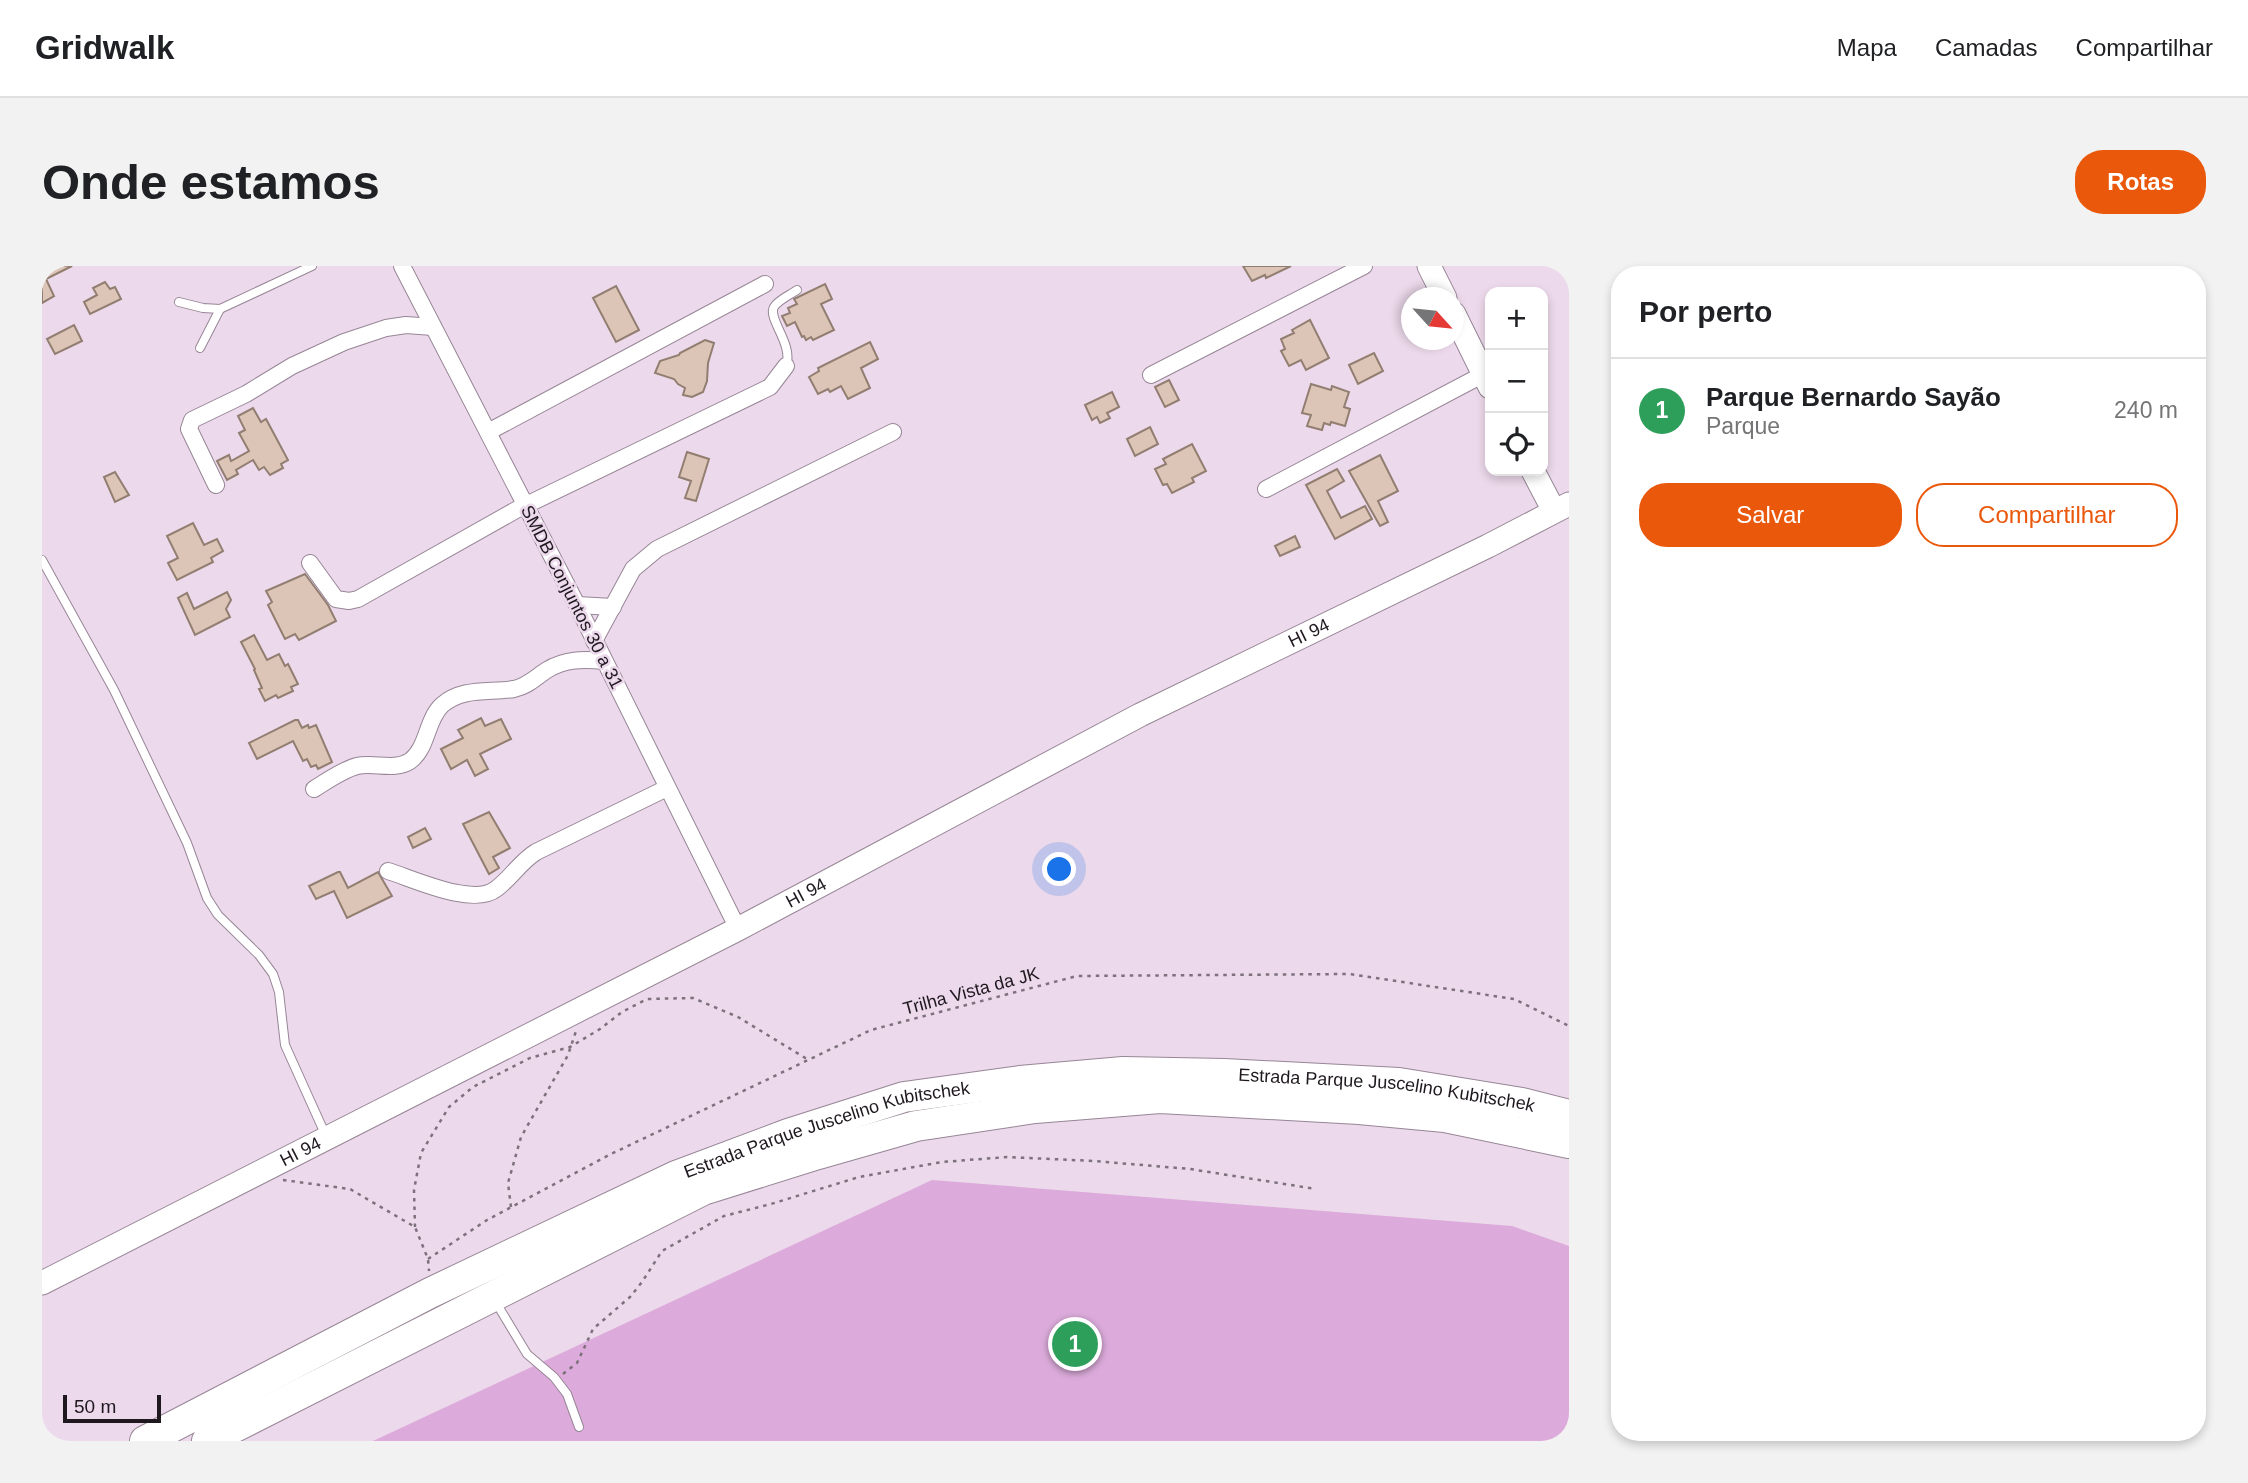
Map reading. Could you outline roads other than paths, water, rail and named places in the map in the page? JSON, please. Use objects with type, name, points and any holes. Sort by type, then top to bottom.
[{"type":"highway","name":"Estrada Parque Juscelino Kubitschek","points":[[145,1441],[429,1293],[676,1176],[788,1134],[904,1097],[1020,1081],[1123,1072],[1224,1074],[1399,1083],[1522,1103],[1569,1115]]},
{"type":"highway","name":"Estrada Parque Juscelino Kubitschek","points":[[207,1441],[703,1191],[916,1126],[1035,1108],[1160,1098],[1445,1116],[1569,1143]]},
{"type":"street","name":"SMDB Conjuntos 30 a 31","points":[[402,266],[577,605],[738,929]]},
{"type":"street","points":[[1151,375],[1364,266]]},
{"type":"street","points":[[1429,266],[1440,287]]},
{"type":"street","points":[[488,432],[765,284]]},
{"type":"street","points":[[216,485],[189,429],[192,420],[246,394],[292,366],[344,342],[386,328],[406,325],[433,327]]},
{"type":"street","points":[[1464,334],[1485,377]]},
{"type":"street","points":[[310,563],[336,598],[349,601],[359,599],[526,505],[769,387],[786,366]]},
{"type":"street","points":[[1266,489],[1485,382]]},
{"type":"street","points":[[594,641],[633,569],[657,550],[893,432]]},
{"type":"street","points":[[1537,476],[1561,508]]},
{"type":"street","name":"HI 94","points":[[42,1283],[738,929],[1140,715],[1561,508]]},
{"type":"street","points":[[577,605],[612,607]]},
{"type":"street","points":[[314,789],[357,766],[403,764],[412,760],[441,706],[466,693],[515,689],[533,682],[561,663],[581,659],[604,661]]},
{"type":"street","points":[[388,870],[468,896],[483,896],[496,890],[525,859],[536,852],[667,788]]},
{"type":"lane","points":[[179,302],[220,309],[312,266]]},
{"type":"lane","points":[[786,366],[789,358],[786,345],[772,314],[774,306],[797,290]]},
{"type":"lane","points":[[200,348],[220,309]]},
{"type":"lane","points":[[42,560],[114,691],[187,843],[207,898],[218,915],[260,956],[273,974],[279,992],[285,1045],[327,1139]]},
{"type":"lane","points":[[493,1297],[527,1353],[554,1377],[567,1394],[579,1427]]},
{"type":"place","name":"Parque Bernardo Sayão","points":[[1075,1344]]}]
